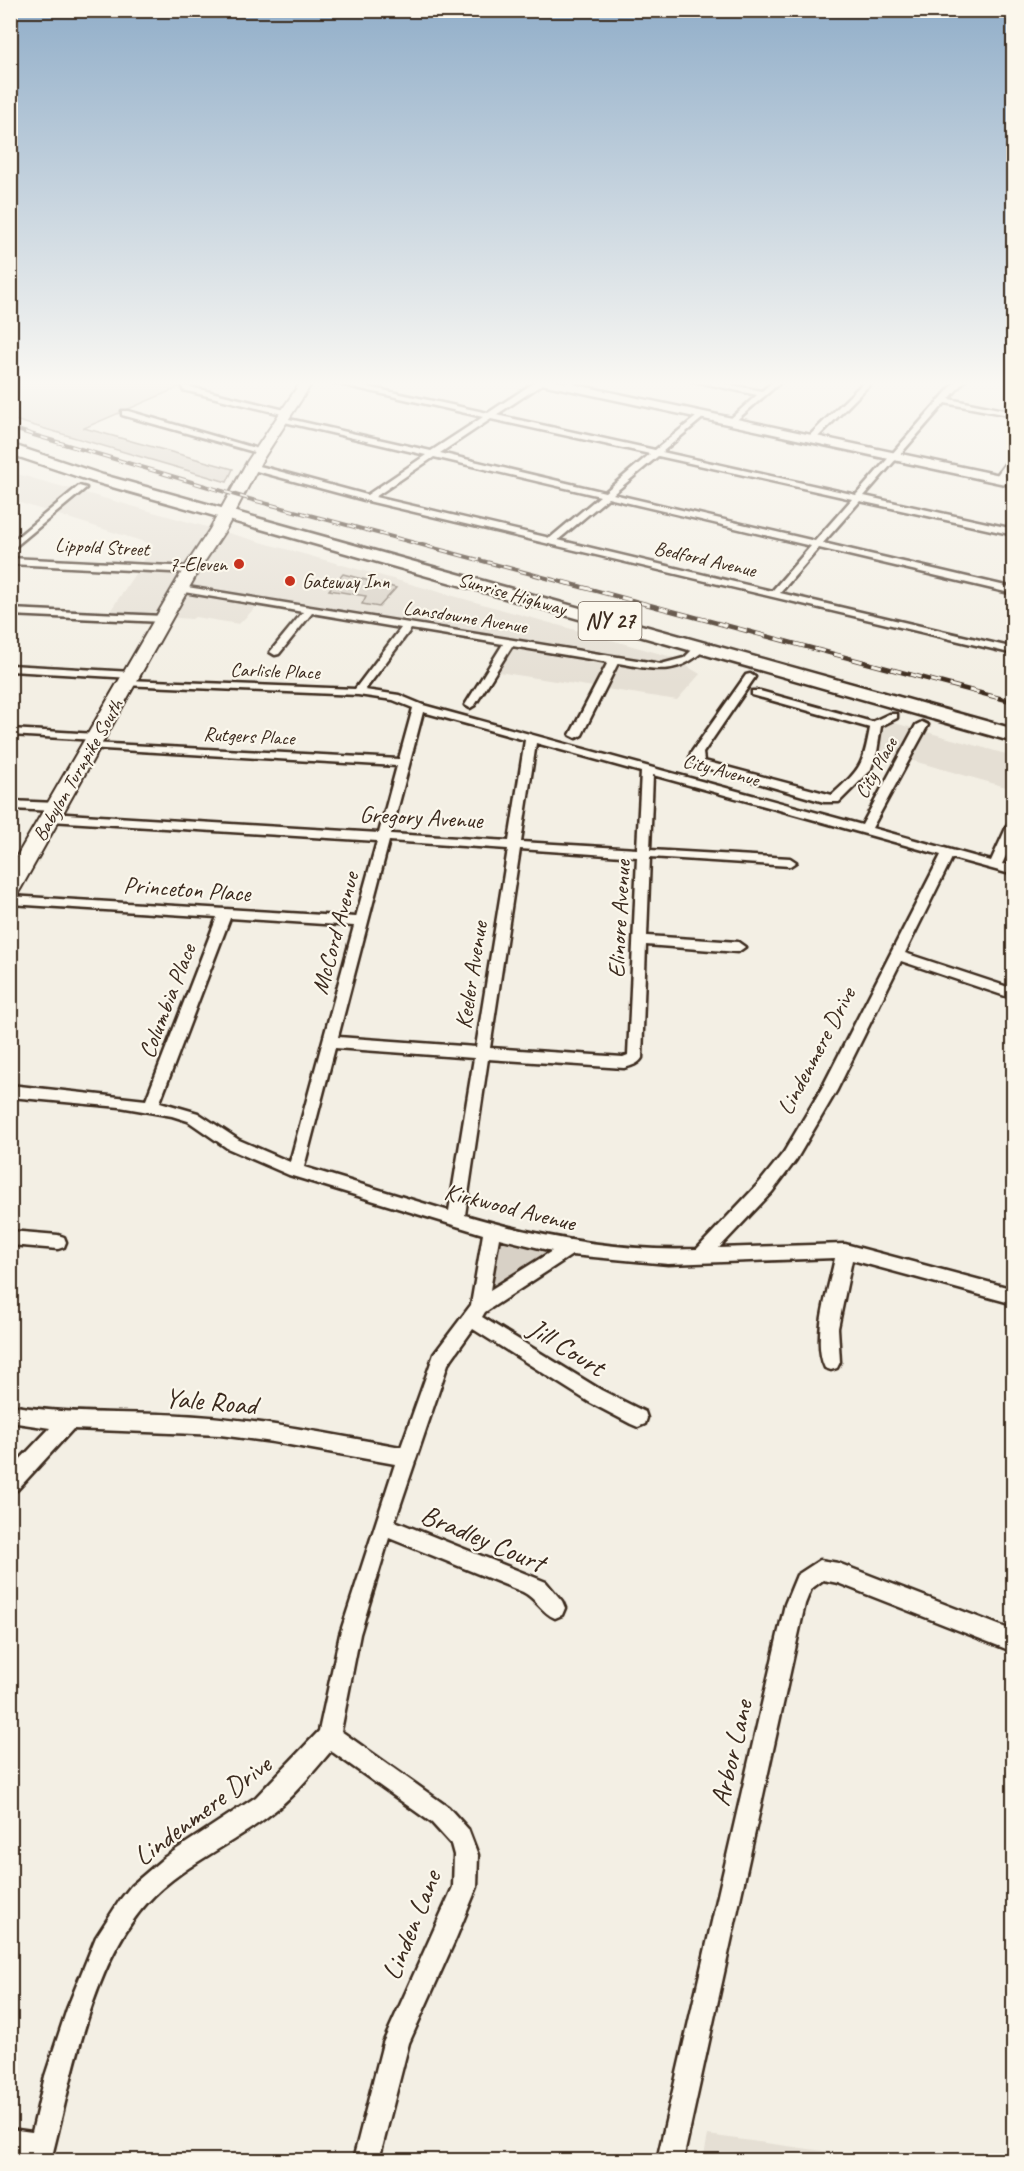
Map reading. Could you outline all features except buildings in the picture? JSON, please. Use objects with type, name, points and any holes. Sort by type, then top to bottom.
[{"type":"highway","name":"Sunrise Highway","points":[[60,481],[222,522],[694,653],[1014,736]]},
{"type":"highway","name":"Sunrise Highway","points":[[105,481],[222,522]]},
{"type":"highway","name":"Sunrise Highway","points":[[694,653],[753,685],[884,721],[922,725],[1014,750]]},
{"type":"main road","name":"Babylon Turnpike South","points":[[11,888],[191,570],[222,522],[244,481]]},
{"type":"street","name":"Bedford Avenue","points":[[306,481],[1014,651]]},
{"type":"street","points":[[368,498],[393,481]]},
{"type":"street","points":[[554,481],[1014,591]]},
{"type":"street","points":[[552,541],[623,481]]},
{"type":"street","points":[[783,481],[1014,532]]},
{"type":"street","points":[[774,594],[872,481]]},
{"type":"street","points":[[10,548],[82,488]]},
{"type":"street","name":"Lippold Street","points":[[10,561],[191,570]]},
{"type":"street","name":"Lansdowne Avenue","points":[[182,589],[661,667],[694,653]]},
{"type":"street","points":[[275,652],[310,610]]},
{"type":"street","points":[[10,612],[163,619]]},
{"type":"street","points":[[358,692],[408,626]]},
{"type":"street","points":[[470,705],[508,643]]},
{"type":"street","points":[[1014,651],[1004,659],[1014,661]]},
{"type":"street","points":[[576,735],[614,660]]},
{"type":"street","name":"Carlisle Place","points":[[10,668],[129,679],[358,692],[395,698],[419,707]]},
{"type":"street","points":[[753,685],[697,753],[696,758],[700,763],[828,799],[835,799],[864,771],[884,721]]},
{"type":"street","name":"City Avenue","points":[[419,707],[1014,871]]},
{"type":"street","name":"McCord Avenue","points":[[295,1171],[419,707]]},
{"type":"street","name":"City Place","points":[[865,830],[922,725]]},
{"type":"street","name":"Rutgers Place","points":[[10,732],[94,741],[404,763]]},
{"type":"street","name":"Keeler Avenue","points":[[456,1219],[531,738]]},
{"type":"street","name":"Elinore Avenue","points":[[482,1053],[624,1064],[635,1058],[647,770]]},
{"type":"street","name":"Gregory Avenue","points":[[10,805],[53,812],[384,837],[790,862]]},
{"type":"street","points":[[994,866],[1014,824]]},
{"type":"street","name":"Lindenmere Drive","points":[[702,1255],[766,1187],[790,1156],[829,1090],[948,854]]},
{"type":"street","name":"Princeton Place","points":[[10,900],[361,922]]},
{"type":"street","name":"Columbia Place","points":[[152,1104],[225,914]]},
{"type":"street","points":[[640,940],[738,948]]},
{"type":"street","points":[[897,955],[1014,994]]},
{"type":"street","points":[[329,1042],[482,1053]]},
{"type":"street","name":"Kirkwood Avenue","points":[[10,1091],[152,1104],[193,1117],[233,1144],[295,1171],[492,1230],[570,1248],[668,1257],[845,1251],[1014,1297]]},
{"type":"street","name":"Lindenmere Drive","points":[[474,1312],[492,1230]]},
{"type":"street","points":[[10,1238],[58,1242]]},
{"type":"street","name":"Lindenmere Drive","points":[[40,2153],[58,2076],[79,2009],[105,1946],[128,1908],[139,1894],[173,1865],[264,1805],[329,1736],[350,1634],[383,1526],[440,1360],[474,1312],[570,1248]]},
{"type":"street","points":[[831,1362],[829,1328],[845,1251]]},
{"type":"street","name":"Jill Court","points":[[474,1312],[595,1396],[638,1418]]},
{"type":"street","name":"Yale Road","points":[[10,1413],[68,1422],[155,1422],[220,1426],[406,1457]]},
{"type":"street","points":[[10,1484],[68,1422]]},
{"type":"street","name":"Bradley Court","points":[[383,1526],[529,1584],[539,1589],[555,1608]]},
{"type":"street","name":"Arbor Lane","points":[[670,2160],[795,1604],[804,1582],[820,1570],[838,1573],[1014,1642]]},
{"type":"street","name":"Linden Lane","points":[[329,1736],[440,1815],[460,1838],[466,1855],[465,1887],[448,1930],[415,1997],[396,2043],[366,2160]]},
{"type":"street","points":[[10,2142],[40,2153]]},
{"type":"shaded area","points":[[10,481],[43,481],[672,657],[700,674],[677,700],[492,671],[509,644],[260,603],[239,624],[195,617],[192,619],[109,613],[154,545],[11,500]]},
{"type":"shaded area","points":[[343,574],[396,588],[379,607],[362,604],[366,596],[329,590]]},
{"type":"shaded area","points":[[887,721],[1013,756],[1013,789],[871,749]]},
{"type":"shaded area","points":[[496,1233],[563,1249],[487,1296]]},
{"type":"shaded area","points":[[708,2135],[887,2160],[703,2160]]},
{"type":"railway","points":[[189,481],[569,584]]},
{"type":"railway","points":[[563,582],[1014,702]]},
{"type":"place","name":"7-Eleven","points":[[239,564]]},
{"type":"place","name":"Gateway Inn","points":[[290,581]]}]
